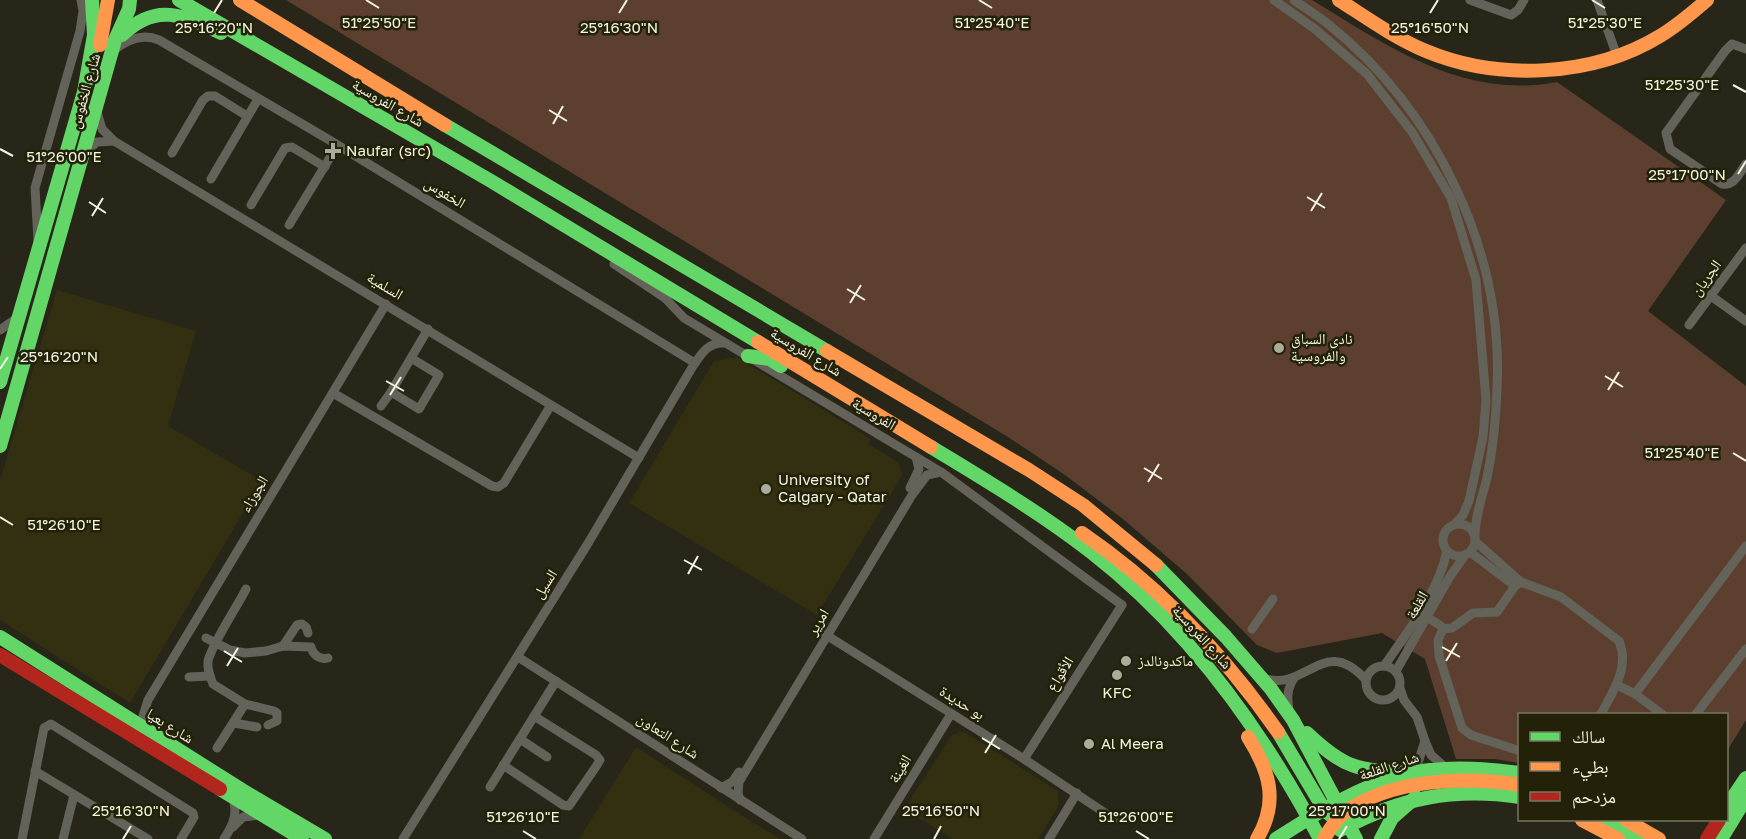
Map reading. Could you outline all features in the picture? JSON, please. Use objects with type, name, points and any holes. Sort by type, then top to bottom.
[{"type":"main road","name":"شارع الخفوس","points":[[0,382],[84,92],[95,37],[95,14],[92,0]]},
{"type":"main road","points":[[84,92],[104,34],[108,0]]},
{"type":"main road","points":[[114,49],[117,34],[129,9],[130,0]]},
{"type":"main road","name":"شارع الفروسية","points":[[179,0],[491,181],[921,440],[1091,552],[1165,619],[1228,692],[1270,752],[1329,825],[1356,839]]},
{"type":"main road","name":"شارع الفروسية","points":[[240,0],[512,166],[1029,470],[1083,505],[1165,573],[1226,637],[1261,678],[1291,718],[1329,825]]},
{"type":"main road","points":[[1341,0],[1424,50],[1471,63],[1511,70],[1557,70],[1588,65],[1642,46],[1664,33],[1707,0]]},
{"type":"main road","name":"شارع الخفوس","points":[[0,446],[114,49],[127,28],[136,19],[155,12],[169,11],[186,16],[293,68]]},
{"type":"main road","points":[[748,356],[770,359],[873,420],[921,440]]},
{"type":"main road","points":[[1019,504],[1057,518],[1103,547],[1134,572],[1185,620],[1237,678],[1268,719],[1305,773],[1329,825]]},
{"type":"main road","points":[[1124,580],[1140,606],[1214,690],[1256,749],[1266,771],[1270,792],[1266,822],[1257,839]]},
{"type":"main road","name":"شارع بعيا","points":[[2,637],[149,732],[325,839]]},
{"type":"main road","name":"شارع بعيا","points":[[0,655],[302,839]]},
{"type":"main road","points":[[1291,718],[1328,754],[1354,769],[1413,772]]},
{"type":"main road","name":"شارع القلعة","points":[[1329,825],[1376,785],[1413,772],[1446,768],[1518,773]]},
{"type":"main road","points":[[1728,805],[1746,778]]},
{"type":"main road","points":[[1301,839],[1368,801],[1420,784],[1486,781],[1518,785]]},
{"type":"main road","points":[[1276,839],[1329,825],[1416,797],[1477,792],[1518,797]]},
{"type":"main road","points":[[1381,839],[1392,818],[1416,797]]},
{"type":"main road","points":[[1698,839],[1719,833],[1746,798]]},
{"type":"main road","points":[[1586,821],[1618,839]]},
{"type":"main road","points":[[1612,821],[1635,826],[1669,839]]},
{"type":"main road","points":[[1635,826],[1659,839]]},
{"type":"street","points":[[38,249],[34,188],[80,31],[83,11],[81,0]]},
{"type":"street","points":[[1275,0],[1315,29],[1411,113],[1438,152],[1463,199],[1480,249],[1492,297],[1497,385],[1494,434],[1487,479],[1478,511],[1476,539],[1468,554]]},
{"type":"street","points":[[1294,0],[1328,24],[1370,63],[1451,198],[1475,274],[1484,349],[1486,400],[1483,437],[1469,501],[1463,515],[1445,532],[1443,545],[1452,555],[1468,554],[1518,584],[1561,597],[1619,641],[1623,650],[1623,665],[1617,685],[1602,713]]},
{"type":"street","points":[[1470,0],[1511,15],[1518,10],[1524,0]]},
{"type":"street","points":[[1597,0],[1617,56]]},
{"type":"street","name":"الخفوس","points":[[114,49],[131,39],[154,38],[695,363]]},
{"type":"street","points":[[1746,50],[1732,44],[1725,51],[1666,133],[1670,149],[1722,184],[1728,185],[1734,181],[1746,164]]},
{"type":"street","points":[[172,153],[203,100],[208,96],[215,96],[247,116]]},
{"type":"street","points":[[212,179],[258,99]]},
{"type":"street","name":"السلمية","points":[[96,110],[102,129],[114,141],[639,458]]},
{"type":"street","points":[[1402,119],[1411,113]]},
{"type":"street","points":[[83,156],[97,142],[114,141]]},
{"type":"street","points":[[289,225],[337,146]]},
{"type":"street","points":[[251,205],[285,148],[292,147],[325,166]]},
{"type":"street","name":"الفروسية","points":[[578,235],[606,259],[665,298],[677,312],[699,327],[941,472],[1122,605]]},
{"type":"street","name":"الجريان","points":[[1689,325],[1746,248]]},
{"type":"street","points":[[1475,274],[1486,272]]},
{"type":"street","points":[[1710,296],[1746,321]]},
{"type":"street","name":"الجوزاء","points":[[148,700],[386,304]]},
{"type":"street","points":[[0,330],[12,323],[22,311]]},
{"type":"street","points":[[699,327],[703,339],[703,351]]},
{"type":"street","points":[[381,406],[428,329]]},
{"type":"street","points":[[703,351],[713,344],[725,343]]},
{"type":"street","points":[[0,350],[5,365]]},
{"type":"street","name":"السيل","points":[[406,836],[518,657],[703,351]]},
{"type":"street","points":[[391,392],[417,413],[439,375],[411,358]]},
{"type":"street","points":[[333,393],[492,486],[498,487],[504,483],[551,405]]},
{"type":"street","name":"امرير","points":[[740,800],[738,793],[740,782],[916,479],[919,469],[916,457]]},
{"type":"street","name":"امرير","points":[[721,788],[734,780],[924,477],[931,473],[941,472]]},
{"type":"street","points":[[1455,524],[1468,526],[1476,539],[1518,584]]},
{"type":"street","points":[[1635,694],[1746,546]]},
{"type":"street","name":"القلعة","points":[[1396,671],[1424,615],[1447,550]]},
{"type":"street","name":"القلعة","points":[[1384,666],[1468,554]]},
{"type":"street","points":[[1424,615],[1443,629],[1452,628],[1473,613],[1497,612],[1518,584]]},
{"type":"street","points":[[246,589],[208,660],[210,676],[213,684],[221,691],[245,704],[277,713],[277,721],[268,725]]},
{"type":"street","points":[[1252,629],[1273,599]]},
{"type":"street","name":"الأقواع","points":[[1024,759],[1122,605]]},
{"type":"street","points":[[283,646],[297,625],[302,624],[306,627],[312,651],[317,656],[328,658]]},
{"type":"street","points":[[191,628],[217,644],[245,653],[266,651],[310,640]]},
{"type":"street","points":[[1443,629],[1438,640],[1439,656],[1461,728],[1471,735],[1518,750]]},
{"type":"street","name":"بو حديدة","points":[[825,634],[1024,759],[1114,819]]},
{"type":"street","points":[[1697,713],[1746,649]]},
{"type":"street","name":"شارع التعاون","points":[[518,657],[802,839]]},
{"type":"street","points":[[1261,678],[1274,681],[1294,678],[1327,662],[1344,662],[1372,670],[1384,666],[1396,671],[1400,688],[1417,717],[1431,755],[1446,768]]},
{"type":"street","points":[[1352,666],[1366,680]]},
{"type":"street","points":[[1372,670],[1366,680],[1366,686],[1372,696],[1383,700],[1389,699],[1394,697],[1400,688]]},
{"type":"street","points":[[189,677],[210,676]]},
{"type":"street","points":[[1291,718],[1287,696],[1294,678]]},
{"type":"street","points":[[490,787],[556,681]]},
{"type":"street","points":[[1617,685],[1635,694],[1661,713]]},
{"type":"street","points":[[1389,699],[1409,706]]},
{"type":"street","points":[[121,714],[137,711],[148,700]]},
{"type":"street","points":[[148,700],[143,716],[149,732]]},
{"type":"street","points":[[218,748],[245,704]]},
{"type":"street","name":"الغينة","points":[[874,839],[951,714]]},
{"type":"street","points":[[503,765],[563,805],[569,806],[597,765],[600,760],[596,755],[534,716]]},
{"type":"street","points":[[234,723],[257,728]]},
{"type":"street","points":[[22,839],[44,728],[51,724],[193,813],[194,817],[180,839]]},
{"type":"street","points":[[520,738],[547,757]]},
{"type":"street","points":[[1413,772],[1425,741]]},
{"type":"street","points":[[35,771],[148,839]]},
{"type":"street","points":[[1049,839],[1077,794]]},
{"type":"street","points":[[63,839],[74,795]]},
{"type":"street","points":[[226,836],[236,813],[232,798]]},
{"type":"street","points":[[226,836],[243,817],[260,815]]},
{"type":"shaded area","name":"نادي السباق والفروسية","points":[[286,0],[1312,0],[1398,51],[1458,76],[1490,83],[1523,86],[1557,82],[1726,200],[1648,311],[1746,386],[1746,720],[1728,749],[1728,713],[1518,713],[1518,763],[1495,759],[1456,759],[1425,659],[1382,633],[1277,653],[1257,645],[1187,574],[1123,519],[1065,475],[1008,437]]},
{"type":"shaded area","points":[[57,290],[196,331],[168,426],[262,481],[130,703],[0,620],[0,480]]},
{"type":"shaded area","name":"University of Calgary - Qatar","points":[[737,357],[871,439],[868,444],[898,462],[903,474],[817,615],[629,503],[714,361]]},
{"type":"shaded area","points":[[963,731],[1058,791],[1059,806],[1038,839],[953,839],[904,809],[952,735]]},
{"type":"shaded area","points":[[636,747],[746,818],[781,839],[579,839]]},
{"type":"traffic: fast","points":[[0,382],[84,92],[94,35],[92,0]]},
{"type":"traffic: fast","points":[[0,446],[115,40],[129,9],[130,0]]},
{"type":"traffic: fast","points":[[179,0],[491,181],[758,342]]},
{"type":"traffic: fast","points":[[122,35],[146,18],[158,15],[182,17],[221,33]]},
{"type":"traffic: fast","points":[[445,125],[827,351]]},
{"type":"traffic: fast","points":[[748,356],[770,359],[781,366]]},
{"type":"traffic: fast","points":[[931,447],[1012,497],[1072,538],[1127,582],[1160,614],[1191,647],[1248,720],[1298,798],[1320,839]]},
{"type":"traffic: fast","points":[[1156,565],[1226,637],[1271,689],[1293,720],[1356,839]]},
{"type":"traffic: fast","points":[[0,637],[242,790],[325,839]]},
{"type":"traffic: fast","points":[[1278,732],[1325,811],[1349,824]]},
{"type":"traffic: fast","points":[[1307,733],[1332,754],[1354,766],[1377,771],[1410,773]]},
{"type":"traffic: fast","points":[[1276,839],[1346,798],[1403,775],[1435,769],[1459,768],[1518,773]]},
{"type":"traffic: fast","points":[[1728,805],[1746,778]]},
{"type":"traffic: fast","points":[[220,789],[302,839]]},
{"type":"traffic: fast","points":[[1340,830],[1384,810],[1427,798],[1472,793],[1518,797]]},
{"type":"traffic: fast","points":[[1381,839],[1392,818],[1416,797]]},
{"type":"traffic: fast","points":[[1721,839],[1746,798]]},
{"type":"traffic: fast","points":[[1605,821],[1638,839]]},
{"type":"traffic: slow","points":[[100,45],[108,0]]},
{"type":"traffic: slow","points":[[240,0],[445,125]]},
{"type":"traffic: slow","points":[[1339,0],[1392,34],[1426,51],[1454,61],[1514,70],[1576,67],[1634,50],[1672,28],[1707,0]]},
{"type":"traffic: slow","points":[[758,342],[931,447]]},
{"type":"traffic: slow","points":[[827,351],[1029,470],[1083,505],[1156,565]]},
{"type":"traffic: slow","points":[[1082,533],[1138,576],[1189,624],[1236,676],[1278,732]]},
{"type":"traffic: slow","points":[[1248,737],[1262,762],[1269,787],[1268,812],[1257,839]]},
{"type":"traffic: slow","points":[[1324,839],[1344,813],[1383,793],[1405,787],[1452,781],[1518,785]]},
{"type":"traffic: slow","points":[[1584,821],[1618,839]]},
{"type":"traffic: slow","points":[[1628,821],[1659,839]]},
{"type":"traffic: jam","points":[[0,655],[220,789]]},
{"type":"traffic: jam","points":[[1707,839],[1718,821]]},
{"type":"place","name":"Naufar (src)","points":[[333,151]]},
{"type":"place","name":"نادي السباق والفروسية","points":[[1279,348]]},
{"type":"place","name":"University of Calgary - Qatar","points":[[766,489]]},
{"type":"place","name":"ماكدونالدز","points":[[1126,661]]},
{"type":"place","name":"KFC","points":[[1117,675]]},
{"type":"place","name":"Al Meera","points":[[1089,744]]}]
